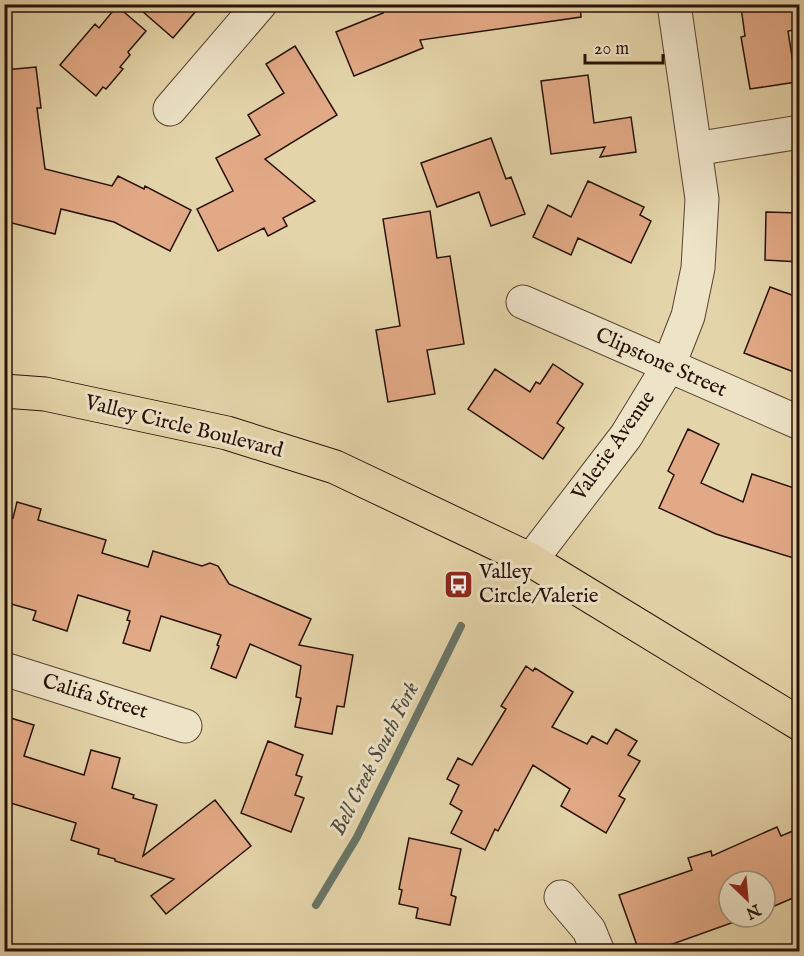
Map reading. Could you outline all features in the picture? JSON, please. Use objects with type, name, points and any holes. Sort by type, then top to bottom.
[{"type":"main road","name":"Valley Circle Boulevard","points":[[4,392],[45,394],[227,433],[335,467],[531,560],[800,724]]},
{"type":"street","points":[[170,110],[260,4]]},
{"type":"street","name":"Valerie Avenue","points":[[531,560],[626,436],[668,367],[688,316],[698,268],[702,199],[674,4]]},
{"type":"street","points":[[695,149],[800,132]]},
{"type":"street","name":"Clipstone Street","points":[[523,302],[800,423]]},
{"type":"street","name":"Califa Street","points":[[4,669],[185,726]]},
{"type":"street","points":[[561,897],[589,930],[598,951]]},
{"type":"building","points":[[134,4],[202,4],[173,38]]},
{"type":"building","points":[[379,4],[580,4],[581,17],[420,40],[423,48],[354,76],[336,32],[383,13]]},
{"type":"building","points":[[759,4],[800,4],[800,29],[788,31],[796,82],[750,89],[741,37],[745,36],[741,7]]},
{"type":"building","points":[[117,6],[146,31],[128,52],[130,55],[120,67],[123,69],[106,89],[103,87],[96,96],[60,65],[95,24],[99,28]]},
{"type":"building","points":[[295,46],[337,115],[265,159],[315,201],[283,218],[287,226],[268,236],[264,228],[218,251],[197,209],[233,191],[216,158],[260,135],[248,115],[284,93],[266,64]]},
{"type":"building","points":[[36,67],[41,108],[37,108],[45,169],[112,186],[118,176],[144,189],[145,186],[191,210],[170,251],[114,222],[61,209],[55,234],[4,221],[4,70]]},
{"type":"building","points":[[588,75],[594,123],[631,117],[636,152],[600,157],[605,147],[551,154],[541,81]]},
{"type":"building","points":[[491,138],[506,179],[511,177],[525,214],[491,226],[479,192],[437,207],[421,163]]},
{"type":"building","points":[[588,181],[644,207],[640,215],[651,221],[631,263],[578,238],[571,255],[533,237],[548,205],[571,217]]},
{"type":"building","points":[[430,211],[437,258],[450,256],[464,344],[427,350],[435,394],[388,402],[376,330],[400,326],[383,219]]},
{"type":"building","points":[[766,212],[800,213],[800,262],[765,260]]},
{"type":"building","points":[[770,287],[800,298],[800,371],[795,370],[794,372],[744,353]]},
{"type":"building","points":[[553,364],[583,384],[557,423],[564,428],[543,459],[468,409],[495,369],[530,392],[536,382],[540,384]]},
{"type":"building","points":[[688,429],[719,444],[701,483],[743,502],[752,474],[800,490],[800,560],[716,534],[659,508],[674,475],[668,471]]},
{"type":"building","points":[[17,502],[41,509],[38,520],[106,540],[102,553],[148,567],[153,551],[202,566],[210,563],[218,566],[229,584],[311,619],[299,645],[353,655],[344,707],[337,706],[332,734],[295,727],[301,698],[296,697],[301,666],[250,644],[236,678],[211,668],[221,635],[161,616],[150,651],[123,643],[130,621],[127,620],[130,611],[78,595],[67,631],[33,620],[36,611],[4,602],[4,516],[13,518]]},
{"type":"building","points":[[526,666],[533,671],[535,668],[573,692],[552,727],[587,744],[592,736],[607,744],[616,729],[637,741],[628,755],[640,761],[619,796],[625,799],[606,833],[561,806],[570,789],[533,765],[498,831],[495,829],[485,850],[451,833],[462,811],[450,804],[459,785],[447,779],[458,758],[472,765],[506,709],[501,706]]},
{"type":"building","points":[[4,716],[34,725],[24,756],[84,775],[91,750],[120,758],[112,788],[134,795],[133,798],[157,805],[143,856],[215,800],[251,846],[166,914],[151,896],[174,879],[115,861],[115,859],[98,854],[99,849],[71,840],[76,823],[4,801]]},
{"type":"building","points":[[268,741],[303,755],[296,775],[302,777],[295,795],[304,798],[291,832],[241,813]]},
{"type":"building","points":[[777,827],[781,836],[800,828],[800,895],[777,905],[777,869],[717,869],[717,928],[653,951],[639,951],[619,895],[692,870],[688,858],[711,851],[712,856]]},
{"type":"building","points":[[409,838],[461,849],[451,895],[456,897],[450,925],[416,918],[418,908],[399,904],[402,890],[399,889]]},
{"type":"waterway","name":"Bell Creek South Fork","points":[[316,905],[357,837],[461,626]]},
{"type":"place","name":"Valley Circle/Valerie","points":[[458,584]]}]
